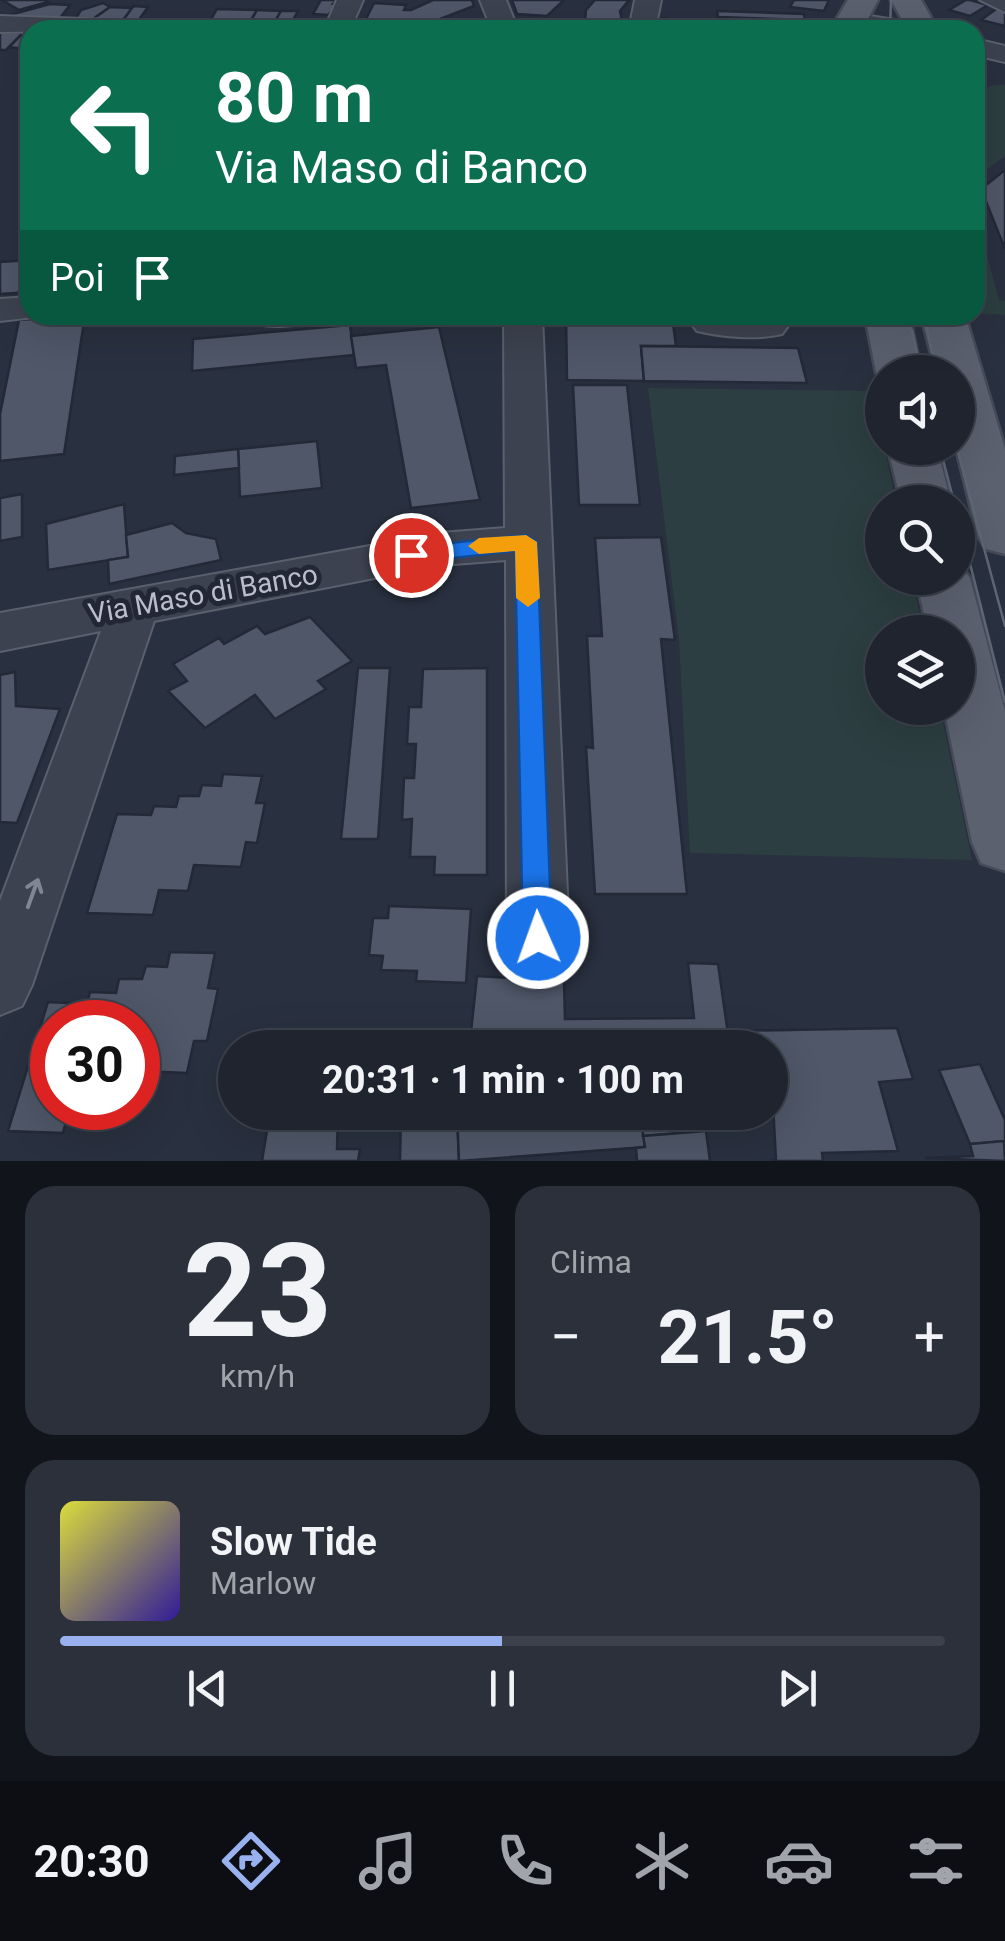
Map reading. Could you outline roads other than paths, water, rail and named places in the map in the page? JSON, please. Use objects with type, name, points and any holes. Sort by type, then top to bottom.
[{"type":"main road","points":[[890,325],[896,355]]},
{"type":"main road","points":[[946,325],[1005,536]]},
{"type":"main road","points":[[975,713],[1005,842]]},
{"type":"street","points":[[993,0],[1005,4]]},
{"type":"street","points":[[524,325],[526,542],[538,938]]},
{"type":"street","points":[[710,326],[769,326]]},
{"type":"street","name":"Via Maso di Banco","points":[[0,632],[440,549],[526,542]]},
{"type":"street","points":[[0,985],[135,606]]},
{"type":"tram line","points":[[890,20],[891,0]]},
{"type":"tram line","points":[[926,325],[932,355]]},
{"type":"tram line","points":[[912,330],[917,355]]},
{"type":"tram line","points":[[944,465],[950,485]]},
{"type":"tram line","points":[[962,465],[1005,626]]},
{"type":"tram line","points":[[975,583],[1005,702]]}]
